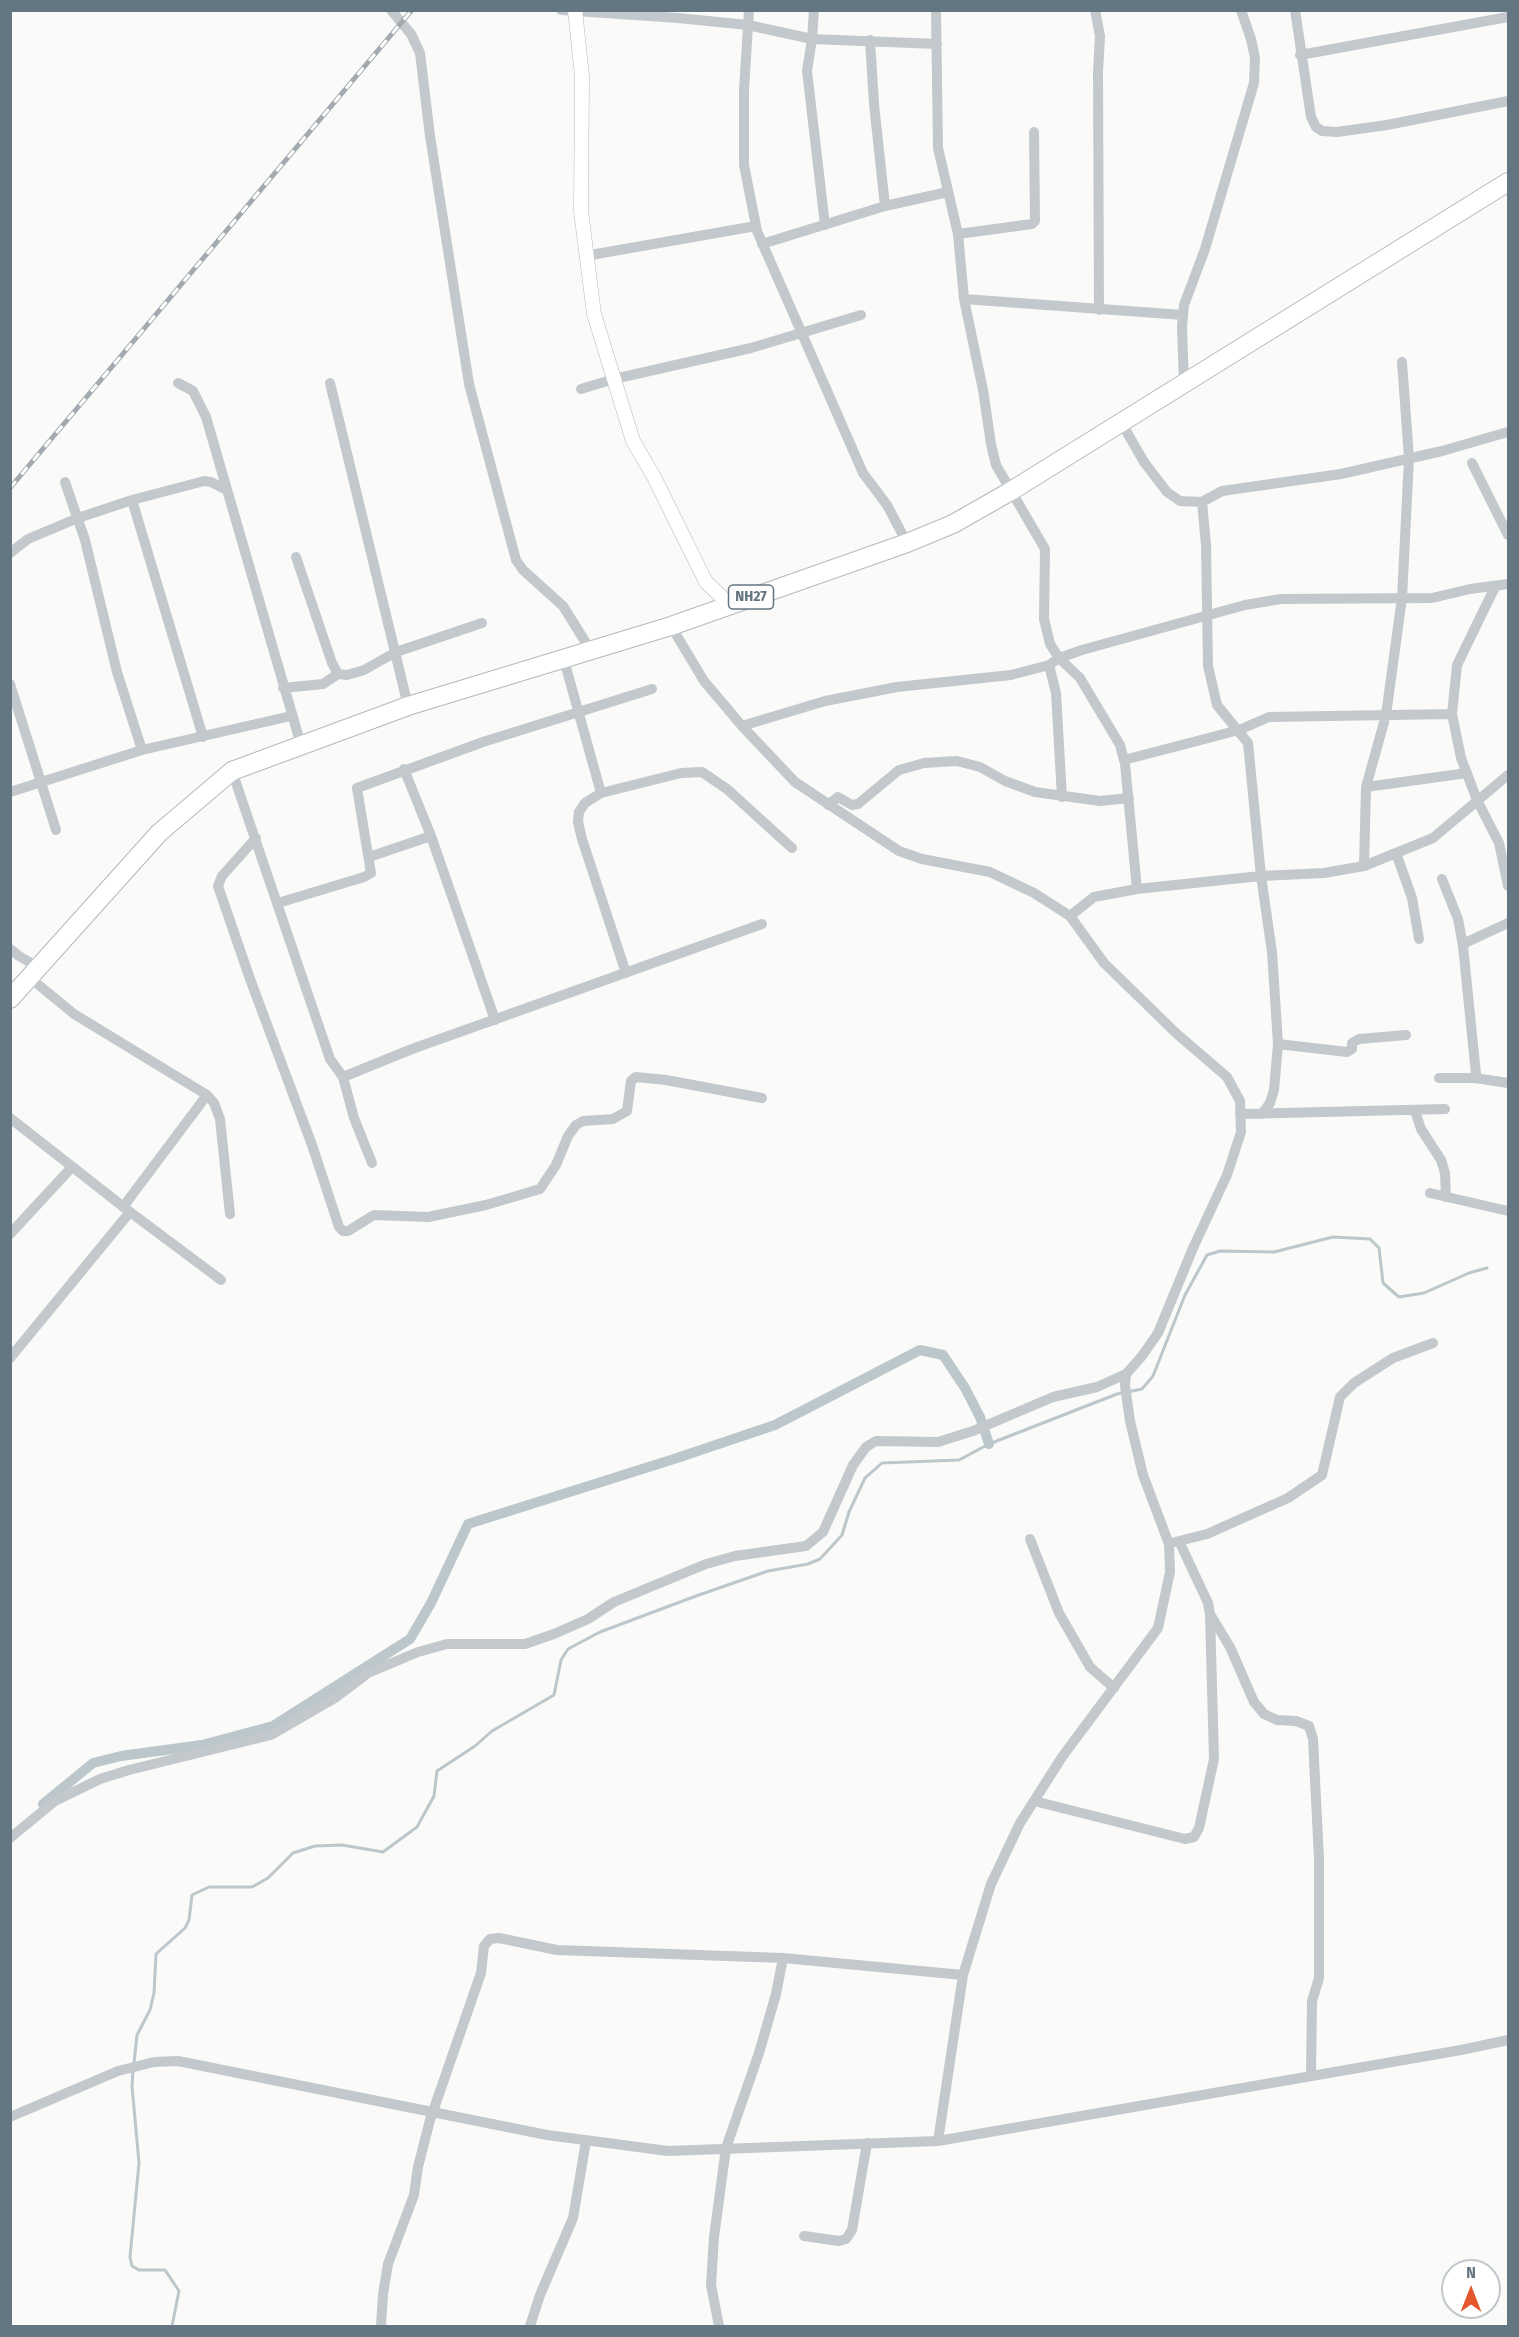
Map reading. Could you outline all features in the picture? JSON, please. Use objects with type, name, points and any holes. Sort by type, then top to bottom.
[{"type":"highway","name":"NH27","points":[[10,999],[159,833],[232,771],[408,706],[671,626],[907,543],[953,524],[1011,491],[1509,182]]},
{"type":"street","points":[[391,10],[411,34],[420,53],[430,136],[470,384],[516,560],[523,570],[563,606],[591,651]]},
{"type":"street","points":[[749,10],[744,90],[744,165],[756,226],[862,473],[887,505],[907,543]]},
{"type":"street","points":[[814,10],[807,71],[825,225]]},
{"type":"street","points":[[936,10],[938,148],[958,234],[964,298],[996,465],[1046,549],[1044,619],[1050,644],[1059,658],[1080,678],[1120,745],[1124,760],[1137,889]]},
{"type":"street","points":[[1095,10],[1100,36],[1098,73],[1099,310]]},
{"type":"street","points":[[1184,383],[1182,327],[1185,304],[1205,249],[1254,83],[1255,58],[1241,10]]},
{"type":"street","points":[[1295,10],[1311,117],[1316,127],[1322,131],[1337,132],[1387,125],[1509,101]]},
{"type":"street","points":[[729,604],[706,582],[654,477],[633,441],[594,314],[580,211],[582,76],[570,11],[748,25],[812,39],[937,44]]},
{"type":"street","points":[[1300,55],[1509,17]]},
{"type":"street","points":[[870,40],[885,206]]},
{"type":"street","points":[[958,234],[1032,224],[1035,221],[1034,132]]},
{"type":"street","points":[[762,244],[885,206],[948,192]]},
{"type":"street","points":[[585,256],[756,226]]},
{"type":"street","points":[[964,298],[1183,315]]},
{"type":"street","points":[[581,389],[614,379],[751,348],[861,315]]},
{"type":"street","points":[[1364,866],[1366,788],[1386,715],[1402,598],[1409,458],[1402,362]]},
{"type":"street","points":[[178,383],[193,391],[206,417],[301,745]]},
{"type":"street","points":[[330,383],[408,706]]},
{"type":"street","points":[[1121,422],[1144,462],[1167,492],[1180,501],[1202,502],[1222,491],[1341,474],[1509,432]]},
{"type":"street","points":[[1472,463],[1509,535]]},
{"type":"street","points":[[10,553],[28,539],[78,518],[132,500],[204,481],[227,490]]},
{"type":"street","points":[[65,482],[78,518],[117,672],[142,750]]},
{"type":"street","points":[[132,500],[203,737]]},
{"type":"street","points":[[1202,502],[1206,545],[1208,666],[1217,705],[1248,743],[1261,876],[1272,952],[1278,1044],[1274,1090],[1270,1103],[1262,1114]]},
{"type":"street","points":[[296,557],[328,653],[338,674]]},
{"type":"street","points":[[742,726],[825,700],[897,687],[1011,675],[1049,665],[1059,658],[1082,650],[1171,627],[1206,615],[1281,599],[1432,598],[1470,589],[1509,584]]},
{"type":"street","points":[[1495,587],[1456,665],[1452,714],[1461,758],[1478,800],[1504,840],[1509,886]]},
{"type":"street","points":[[284,688],[323,684],[338,674],[347,675],[364,670],[396,652],[482,623]]},
{"type":"street","points":[[671,626],[704,681],[742,726],[795,782],[899,851],[922,859],[990,872],[1034,893],[1070,916],[1104,963],[1177,1034],[1227,1077],[1240,1101],[1241,1132],[1227,1175],[1193,1248],[1158,1333],[1126,1380],[1128,1404],[1143,1475],[1174,1542],[1208,1603],[1210,1614],[1214,1759],[1199,1828],[1194,1836],[1185,1839],[1034,1802]]},
{"type":"street","points":[[564,660],[580,711],[601,794]]},
{"type":"street","points":[[1049,665],[1056,693],[1062,797]]},
{"type":"street","points":[[10,684],[56,830]]},
{"type":"street","points":[[278,903],[364,878],[371,873],[357,788],[404,769],[652,689]]},
{"type":"street","points":[[1124,760],[1239,730],[1269,717],[1452,714]]},
{"type":"street","points":[[10,792],[142,750],[291,716]]},
{"type":"street","points":[[828,805],[838,797],[852,805],[858,804],[899,770],[924,763],[957,761],[981,767],[1005,781],[1035,792],[1100,801],[1128,798]]},
{"type":"street","points":[[404,769],[431,836],[495,1020]]},
{"type":"street","points":[[232,771],[330,1059],[343,1077],[354,1118],[372,1163]]},
{"type":"street","points":[[626,973],[578,822],[579,812],[585,803],[601,794],[681,773],[702,772],[727,789],[792,848]]},
{"type":"street","points":[[1366,788],[1467,773]]},
{"type":"street","points":[[1070,916],[1094,897],[1137,889],[1261,876],[1324,873],[1364,866],[1433,838],[1509,775]]},
{"type":"street","points":[[369,857],[431,836]]},
{"type":"street","points":[[256,838],[222,876],[218,886],[246,969],[312,1145],[339,1227],[343,1231],[348,1231],[374,1215],[428,1217],[486,1205],[540,1189],[556,1165],[568,1136],[576,1125],[583,1121],[612,1119],[627,1111],[631,1081],[636,1077],[666,1080],[762,1098]]},
{"type":"street","points":[[1396,854],[1412,898],[1419,939]]},
{"type":"street","points":[[1442,879],[1458,919],[1463,946],[1475,1078]]},
{"type":"street","points":[[1463,946],[1509,923]]},
{"type":"street","points":[[343,1077],[412,1049],[762,924]]},
{"type":"street","points":[[10,949],[74,1014],[207,1095],[214,1103],[220,1119],[230,1214]]},
{"type":"street","points":[[1278,1044],[1347,1052],[1352,1049],[1352,1043],[1359,1039],[1406,1035]]},
{"type":"street","points":[[1439,1078],[1475,1078],[1509,1083]]},
{"type":"street","points":[[10,1358],[126,1209],[207,1095]]},
{"type":"street","points":[[1240,1114],[1445,1109]]},
{"type":"street","points":[[1415,1111],[1421,1129],[1443,1166],[1446,1197]]},
{"type":"street","points":[[10,1118],[221,1280]]},
{"type":"street","points":[[10,1234],[72,1167]]},
{"type":"street","points":[[1430,1193],[1509,1211]]},
{"type":"street","points":[[1174,1542],[1207,1534],[1288,1498],[1322,1474],[1340,1397],[1354,1383],[1394,1358],[1433,1343]]},
{"type":"street","points":[[10,1838],[55,1801],[100,1779],[271,1735],[335,1698],[368,1673],[418,1652],[447,1644],[525,1644],[588,1619],[614,1602],[706,1564],[735,1556],[806,1546],[823,1532],[853,1465],[866,1448],[876,1441],[938,1442],[973,1431],[1053,1397],[1126,1380]]},
{"type":"street","points":[[1030,1539],[1059,1612],[1090,1667],[1114,1688]]},
{"type":"street","points":[[938,2141],[963,1975],[991,1884],[1020,1823],[1062,1757],[1158,1628],[1174,1542]]},
{"type":"street","points":[[1210,1614],[1230,1647],[1254,1702],[1264,1714],[1278,1720],[1296,1721],[1309,1726],[1313,1739],[1318,1859],[1319,1978],[1312,2001],[1311,2075]]},
{"type":"street","points":[[381,2326],[388,2264],[414,2195],[418,2167],[432,2112],[481,1973],[484,1946],[490,1939],[499,1938],[557,1950],[783,1958],[963,1975]]},
{"type":"street","points":[[719,2326],[711,2284],[714,2237],[726,2148],[759,2053],[776,1994],[783,1958]]},
{"type":"street","points":[[10,2117],[118,2071],[154,2062],[178,2061],[547,2135],[668,2151],[938,2141],[1509,2040]]},
{"type":"street","points":[[531,2326],[540,2295],[573,2218],[586,2140]]},
{"type":"street","points":[[804,2236],[839,2241],[846,2239],[852,2230],[867,2143]]},
{"type":"waterway","points":[[134,2063],[137,2035],[150,2010],[154,1993],[156,1954],[185,1928],[189,1920],[192,1895],[209,1887],[252,1887],[268,1878],[293,1853],[315,1846],[342,1845],[383,1852],[417,1827],[434,1796],[437,1771],[475,1746],[492,1731],[554,1695],[561,1660],[568,1649],[600,1632],[696,1596],[768,1571],[808,1564],[820,1559],[842,1535],[849,1512],[865,1478],[882,1463],[959,1460],[989,1444],[1117,1394],[1142,1389],[1153,1376],[1185,1295],[1207,1255],[1220,1251],[1274,1252],[1333,1237],[1370,1239],[1379,1248],[1383,1283],[1399,1297],[1424,1293],[1469,1273],[1487,1268]]},
{"type":"waterway","points":[[43,1804],[93,1763],[121,1756],[202,1745],[273,1726],[410,1639],[431,1603],[468,1524],[775,1425],[920,1350],[943,1355],[965,1388],[980,1417],[989,1444]]},
{"type":"waterway","points":[[133,2070],[132,2086],[139,2163],[130,2257],[132,2266],[139,2270],[165,2270],[179,2291],[172,2326]]},
{"type":"railway","points":[[10,488],[412,10]]}]
